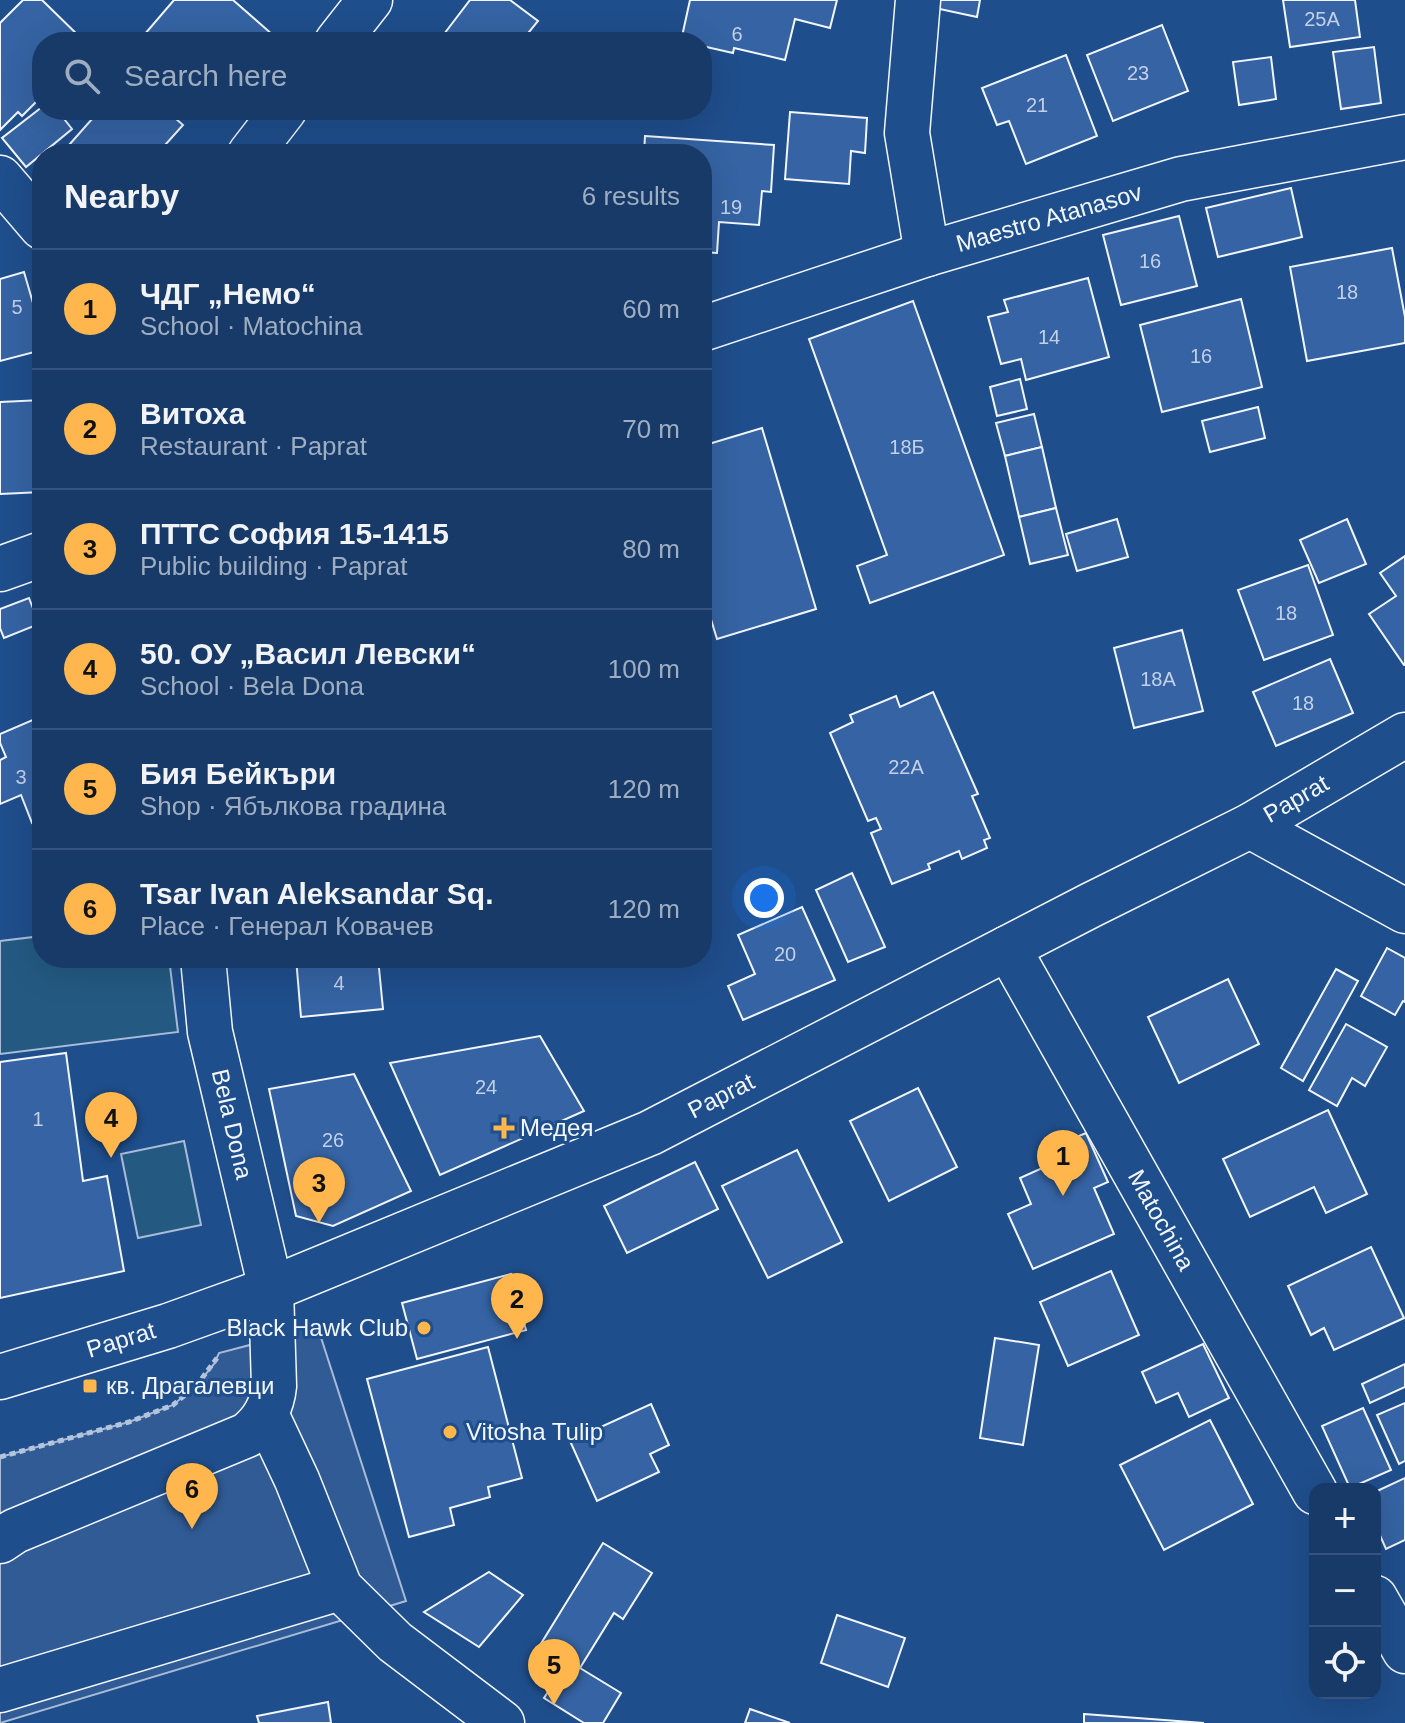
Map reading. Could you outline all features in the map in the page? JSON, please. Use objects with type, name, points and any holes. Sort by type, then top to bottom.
[{"type":"street","points":[[345,32],[370,0]]},
{"type":"street","points":[[918,0],[907,133],[927,254]]},
{"type":"street","points":[[258,144],[276,120]]},
{"type":"street","name":"Maestro Atanasov","points":[[712,326],[927,254],[1181,179],[1405,137]]},
{"type":"street","points":[[0,178],[32,215]]},
{"type":"street","points":[[0,569],[32,558]]},
{"type":"street","name":"Paprat","points":[[0,1377],[168,1326],[271,1289],[650,1133],[1250,826],[1405,735]]},
{"type":"street","points":[[1250,826],[1405,911]]},
{"type":"street","name":"Matochina","points":[[1008,948],[1310,1483]]},
{"type":"street","name":"Bela Dona","points":[[204,968],[210,1032],[271,1289],[274,1386],[266,1414]]},
{"type":"street","points":[[0,1541],[15,1531],[247,1435],[266,1414]]},
{"type":"street","points":[[266,1414],[297,1480],[340,1588],[395,1642],[502,1723]]},
{"type":"street","points":[[0,1690],[340,1588]]},
{"type":"street","points":[[1381,1609],[1405,1651]]},
{"type":"path","points":[[0,1457],[129,1422],[173,1405],[197,1385],[214,1364]]},
{"type":"shaded area","points":[[32,937],[32,968],[170,968],[178,1032],[0,1054],[0,941]]},
{"type":"shaded area","points":[[184,1141],[201,1225],[138,1238],[121,1154]]},
{"type":"shaded area","points":[[316,1322],[406,1601],[0,1723],[0,1457],[129,1422],[173,1405],[197,1385],[219,1353],[273,1339]]},
{"type":"building","points":[[23,0],[42,0],[75,32],[32,32],[32,106],[22,116],[18,112],[0,130],[0,23]]},
{"type":"building","points":[[174,0],[233,0],[270,32],[147,32]]},
{"type":"building","points":[[470,0],[510,0],[538,21],[529,32],[446,32]]},
{"type":"building","points":[[690,0],[837,0],[830,28],[795,19],[785,60],[734,48],[733,53],[712,48],[712,32],[683,32]]},
{"type":"building","points":[[936,0],[980,0],[977,17],[935,8]]},
{"type":"building","points":[[1283,0],[1355,0],[1360,37],[1290,47]]},
{"type":"building","points":[[1162,25],[1188,91],[1113,121],[1087,55]]},
{"type":"building","points":[[1374,47],[1381,103],[1341,109],[1333,52]]},
{"type":"building","points":[[1066,55],[1097,136],[1026,164],[1009,121],[997,125],[982,88]]},
{"type":"building","points":[[1271,57],[1276,99],[1239,105],[1233,62]]},
{"type":"building","points":[[790,112],[867,118],[865,153],[851,151],[849,184],[785,179]]},
{"type":"building","points":[[32,115],[32,120],[65,120],[72,129],[54,144],[32,144],[32,162],[26,167],[2,138]]},
{"type":"building","points":[[91,120],[177,120],[183,125],[166,144],[70,144]]},
{"type":"building","points":[[645,136],[774,145],[771,192],[762,191],[759,225],[719,222],[717,253],[712,253],[712,144],[645,144]]},
{"type":"building","points":[[1291,188],[1302,237],[1218,257],[1206,208]]},
{"type":"building","points":[[1179,216],[1197,286],[1121,305],[1103,235]]},
{"type":"building","points":[[1392,248],[1405,317],[1405,343],[1307,361],[1290,267]]},
{"type":"building","points":[[24,272],[32,300],[32,353],[0,361],[0,279]]},
{"type":"building","points":[[1088,278],[1109,357],[1026,380],[1021,359],[1001,364],[988,317],[1008,312],[1004,300]]},
{"type":"building","points":[[1241,299],[1262,387],[1162,412],[1140,325]]},
{"type":"building","points":[[913,301],[1004,555],[870,603],[857,566],[887,555],[809,339]]},
{"type":"building","points":[[1020,379],[1027,409],[997,416],[990,387]]},
{"type":"building","points":[[32,400],[32,492],[0,494],[0,402]]},
{"type":"building","points":[[1258,407],[1265,438],[1210,452],[1202,421]]},
{"type":"building","points":[[1034,414],[1042,447],[1005,456],[996,423]]},
{"type":"building","points":[[762,428],[816,609],[717,639],[712,623],[712,443]]},
{"type":"building","points":[[1042,447],[1056,508],[1019,517],[1005,456]]},
{"type":"building","points":[[1056,508],[1068,555],[1030,564],[1019,517]]},
{"type":"building","points":[[1117,519],[1128,557],[1077,571],[1066,534]]},
{"type":"building","points":[[1347,519],[1366,564],[1319,583],[1300,540]]},
{"type":"building","points":[[1405,556],[1404,665],[1369,614],[1396,596],[1380,573]]},
{"type":"building","points":[[1308,565],[1333,635],[1264,660],[1238,590]]},
{"type":"building","points":[[29,598],[32,627],[4,638],[0,628],[0,609]]},
{"type":"building","points":[[1182,630],[1203,711],[1134,728],[1114,648]]},
{"type":"building","points":[[1330,659],[1353,713],[1276,746],[1253,692]]},
{"type":"building","points":[[933,692],[978,794],[972,796],[990,838],[984,840],[987,848],[962,859],[959,851],[928,864],[930,869],[892,884],[871,833],[881,829],[876,818],[868,821],[830,733],[853,722],[850,715],[896,696],[900,707]]},
{"type":"building","points":[[32,720],[32,823],[21,795],[0,804],[0,760],[6,757],[0,734]]},
{"type":"building","points":[[852,873],[885,947],[848,962],[816,890]]},
{"type":"building","points":[[802,907],[835,980],[743,1020],[728,986],[755,974],[738,935]]},
{"type":"building","points":[[1387,948],[1405,958],[1405,1002],[1395,1015],[1361,996]]},
{"type":"building","points":[[297,968],[379,968],[383,1009],[301,1017]]},
{"type":"building","points":[[1336,969],[1358,981],[1303,1081],[1281,1068]]},
{"type":"building","points":[[1228,979],[1259,1044],[1179,1083],[1148,1017]]},
{"type":"building","points":[[1346,1024],[1387,1047],[1365,1086],[1352,1078],[1337,1106],[1309,1090]]},
{"type":"building","points":[[540,1036],[584,1111],[440,1175],[390,1063]]},
{"type":"building","points":[[66,1053],[83,1181],[107,1176],[124,1271],[0,1298],[0,1062]]},
{"type":"building","points":[[354,1074],[411,1191],[333,1226],[296,1216],[269,1089]]},
{"type":"building","points":[[918,1088],[957,1167],[889,1201],[850,1121]]},
{"type":"building","points":[[1328,1110],[1367,1194],[1326,1213],[1314,1187],[1250,1217],[1223,1159]]},
{"type":"building","points":[[1086,1133],[1108,1182],[1094,1188],[1114,1234],[1033,1269],[1008,1214],[1031,1204],[1020,1178],[1058,1161],[1052,1147]]},
{"type":"building","points":[[797,1150],[842,1242],[768,1278],[722,1186]]},
{"type":"building","points":[[695,1162],[718,1209],[627,1253],[604,1206]]},
{"type":"building","points":[[1371,1247],[1404,1318],[1334,1350],[1324,1328],[1311,1335],[1288,1286]]},
{"type":"building","points":[[1111,1271],[1139,1335],[1068,1366],[1040,1302]]},
{"type":"building","points":[[511,1274],[526,1330],[417,1359],[402,1303]]},
{"type":"building","points":[[995,1338],[1039,1345],[1023,1445],[980,1438]]},
{"type":"building","points":[[1203,1344],[1229,1398],[1189,1417],[1178,1393],[1156,1403],[1142,1372]]},
{"type":"building","points":[[488,1347],[522,1478],[488,1487],[490,1497],[450,1508],[454,1525],[409,1537],[367,1379]]},
{"type":"building","points":[[1405,1364],[1405,1387],[1370,1403],[1362,1384]]},
{"type":"building","points":[[1405,1403],[1405,1461],[1399,1464],[1377,1415]]},
{"type":"building","points":[[651,1404],[669,1445],[650,1454],[659,1472],[597,1501],[570,1441]]},
{"type":"building","points":[[1363,1408],[1391,1470],[1361,1483],[1348,1483],[1322,1426]]},
{"type":"building","points":[[1210,1420],[1253,1504],[1164,1550],[1120,1465]]},
{"type":"building","points":[[1405,1478],[1405,1540],[1386,1549],[1381,1538],[1381,1489]]},
{"type":"building","points":[[603,1543],[652,1573],[623,1619],[614,1613],[580,1668],[621,1693],[603,1723],[584,1723],[544,1698],[561,1672],[534,1655]]},
{"type":"building","points":[[489,1572],[523,1595],[479,1647],[424,1612]]},
{"type":"building","points":[[837,1615],[905,1638],[888,1687],[821,1663]]},
{"type":"building","points":[[328,1702],[331,1723],[259,1723],[257,1716]]},
{"type":"building","points":[[750,1709],[790,1723],[745,1723]]},
{"type":"building","points":[[1084,1714],[1204,1723],[1084,1723]]},
{"type":"place","name":"Медея","points":[[504,1128]]},
{"type":"place","name":"50. ОУ „Васил Левски“","points":[[111,1158]]},
{"type":"place","name":"ЧДГ „Немо“","points":[[1063,1196]]},
{"type":"place","name":"ПТТС София 15-1415","points":[[319,1223]]},
{"type":"place","name":"Black Hawk Club","points":[[424,1328]]},
{"type":"place","name":"Витоха","points":[[517,1339]]},
{"type":"place","name":"кв. Драгалевци","points":[[90,1386]]},
{"type":"place","name":"Vitosha Tulip","points":[[450,1432]]},
{"type":"place","name":"Tsar Ivan Aleksandar Sq.","points":[[192,1529]]},
{"type":"place","name":"Бия Бейкъри","points":[[554,1705]]}]
